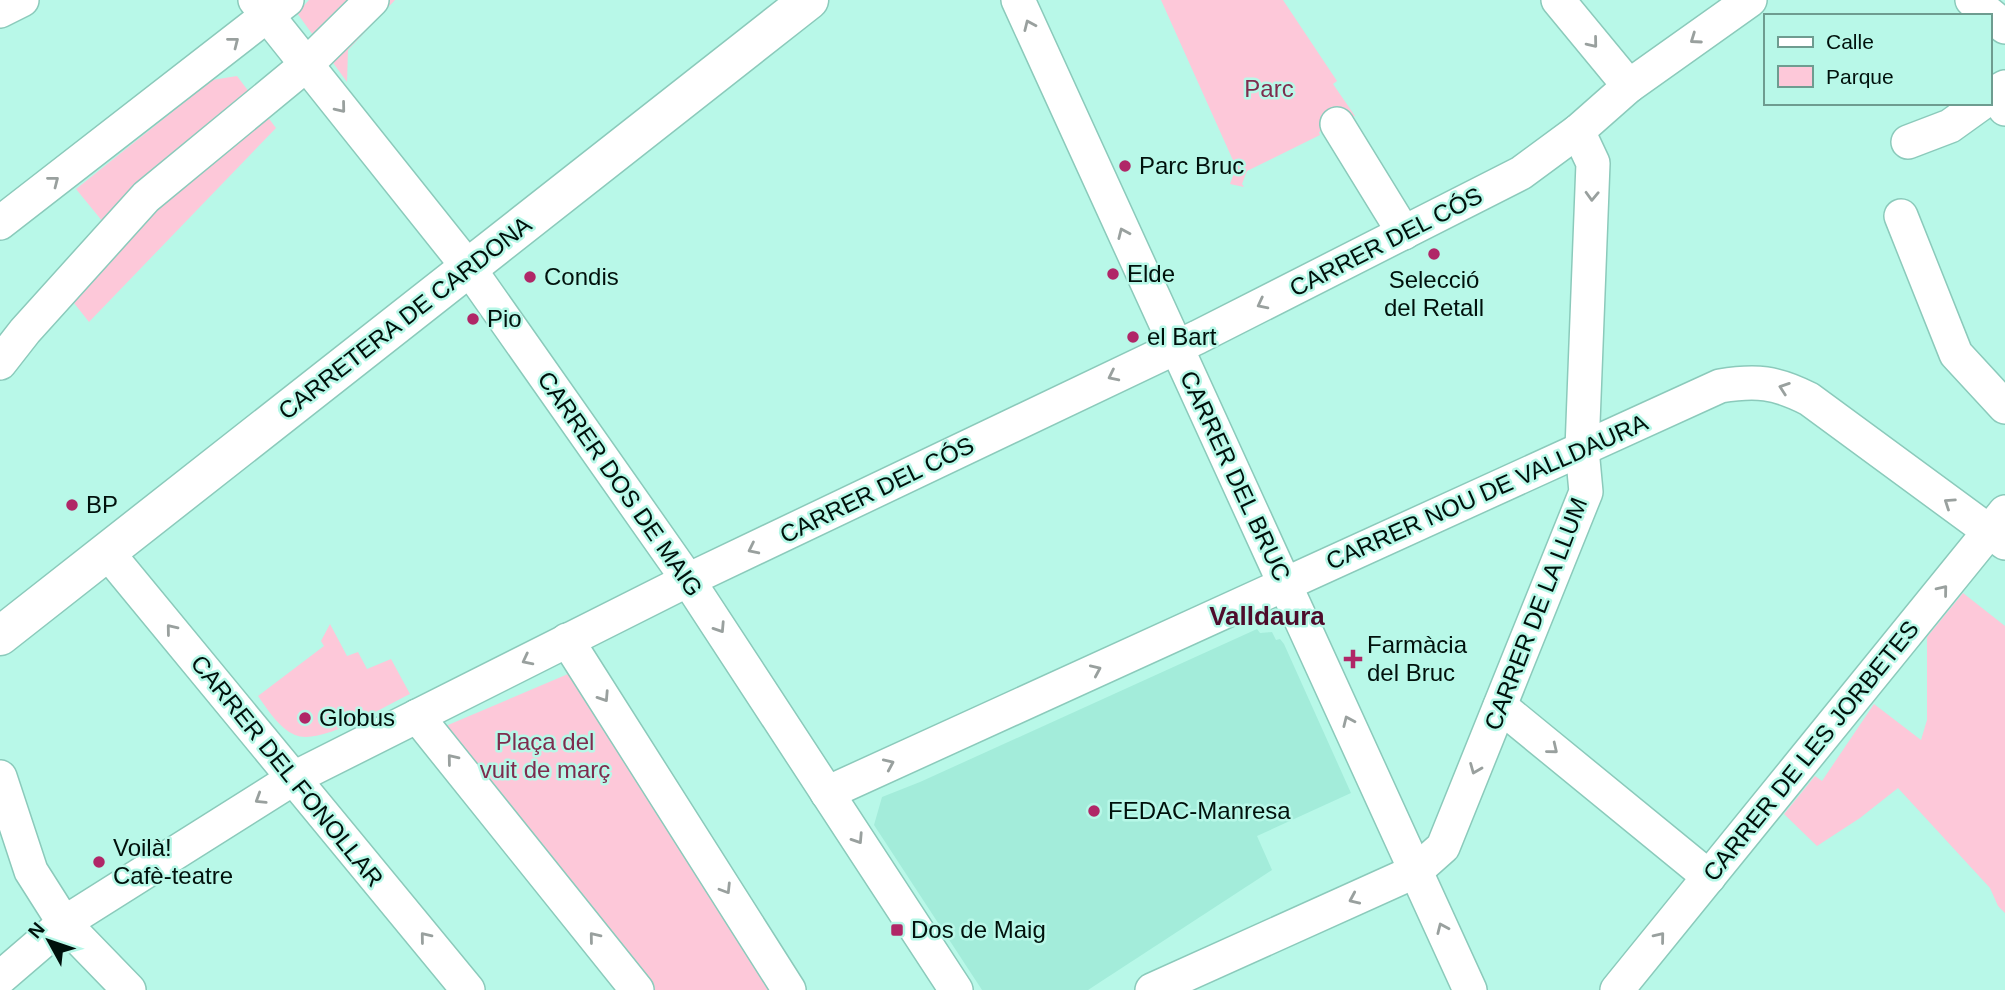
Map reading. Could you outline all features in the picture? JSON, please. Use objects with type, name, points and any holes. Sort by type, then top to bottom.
[{"type":"main road","name":"CARRETERA DE CARDONA","points":[[0,636],[809,0]]},
{"type":"street","points":[[0,11],[22,0]]},
{"type":"street","points":[[0,363],[25,331],[146,197],[306,65],[372,0]]},
{"type":"street","name":"CARRER DEL BRUC","points":[[1018,0],[1470,990]]},
{"type":"street","points":[[1558,0],[1629,86]]},
{"type":"street","name":"CARRER DEL CÓS","points":[[0,978],[64,923],[294,778],[688,580],[1175,347],[1521,173],[1578,131],[1629,86],[1751,0]]},
{"type":"street","points":[[1972,0],[1989,14]]},
{"type":"street","points":[[0,223],[270,6]]},
{"type":"street","name":"CARRER DOS DE MAIG","points":[[270,6],[306,65],[468,267],[688,580],[956,990]]},
{"type":"street","points":[[1991,16],[2005,27]]},
{"type":"street","points":[[1908,142],[1950,127],[1984,105]]},
{"type":"street","points":[[1337,124],[1404,233]]},
{"type":"street","name":"CARRER DE LA LLUM","points":[[1152,990],[1416,871],[1443,847],[1586,492],[1582,449],[1592,163],[1578,131]]},
{"type":"street","points":[[1901,216],[1956,354],[2005,407]]},
{"type":"street","name":"CARRER NOU DE VALLDAURA","points":[[827,793],[1720,386],[1747,382],[1788,388],[1809,399],[1945,501],[2000,528]]},
{"type":"street","name":"CARRER DE LES JORBETES","points":[[1617,990],[2000,528]]},
{"type":"street","name":"CARRER DEL FONOLLAR","points":[[107,552],[468,990]]},
{"type":"street","points":[[567,640],[789,990]]},
{"type":"street","points":[[1500,706],[1709,877]]},
{"type":"street","points":[[417,716],[637,990]]},
{"type":"street","points":[[0,777],[31,871],[64,923],[129,990]]},
{"type":"street","points":[[0,845],[31,871]]},
{"type":"shaded area","name":"FEDAC-Manresa","points":[[1257,629],[1260,633],[1272,632],[1276,640],[1280,639],[1284,644],[1351,793],[1257,836],[1272,870],[1088,990],[982,990],[874,825],[882,797]]},
{"type":"green space","points":[[309,0],[395,0],[348,50],[347,82],[297,13]]},
{"type":"green space","name":"Parc","points":[[1161,0],[1283,0],[1337,81],[1333,84],[1355,116],[1247,171],[1242,184],[1244,187],[1230,184],[1236,167]]},
{"type":"green space","points":[[237,76],[276,128],[89,322],[74,303],[45,283],[103,222],[76,189],[212,80]]},
{"type":"green space","points":[[1963,593],[2005,626],[2005,913],[1998,906],[1990,888],[1898,788],[1860,818],[1817,846],[1784,814],[1815,776],[1822,781],[1874,704],[1921,740],[1927,720],[1927,637]]},
{"type":"green space","points":[[330,624],[347,656],[358,652],[367,669],[391,659],[410,694],[336,730],[306,737],[295,735],[279,723],[258,696],[324,646],[321,641]]},
{"type":"green space","name":"Plaça del vuit de març","points":[[568,674],[776,990],[653,990],[441,728]]},
{"type":"place","name":"Parc Bruc","points":[[1125,166]]},
{"type":"place","name":"Selecció del Retall","points":[[1434,254]]},
{"type":"place","name":"Elde","points":[[1113,274]]},
{"type":"place","name":"Condis","points":[[530,277]]},
{"type":"place","name":"Pio","points":[[473,319]]},
{"type":"place","name":"el Bart","points":[[1133,337]]},
{"type":"place","name":"BP","points":[[72,505]]},
{"type":"place","name":"Farmàcia del Bruc","points":[[1353,659]]},
{"type":"place","name":"Globus","points":[[305,718]]},
{"type":"place","name":"FEDAC-Manresa","points":[[1094,811]]},
{"type":"place","name":"Voilà! Cafè-teatre","points":[[99,862]]},
{"type":"place","name":"Dos de Maig","points":[[897,930]]},
{"type":"district","name":"Valldaura","points":[[1267,616]]}]
